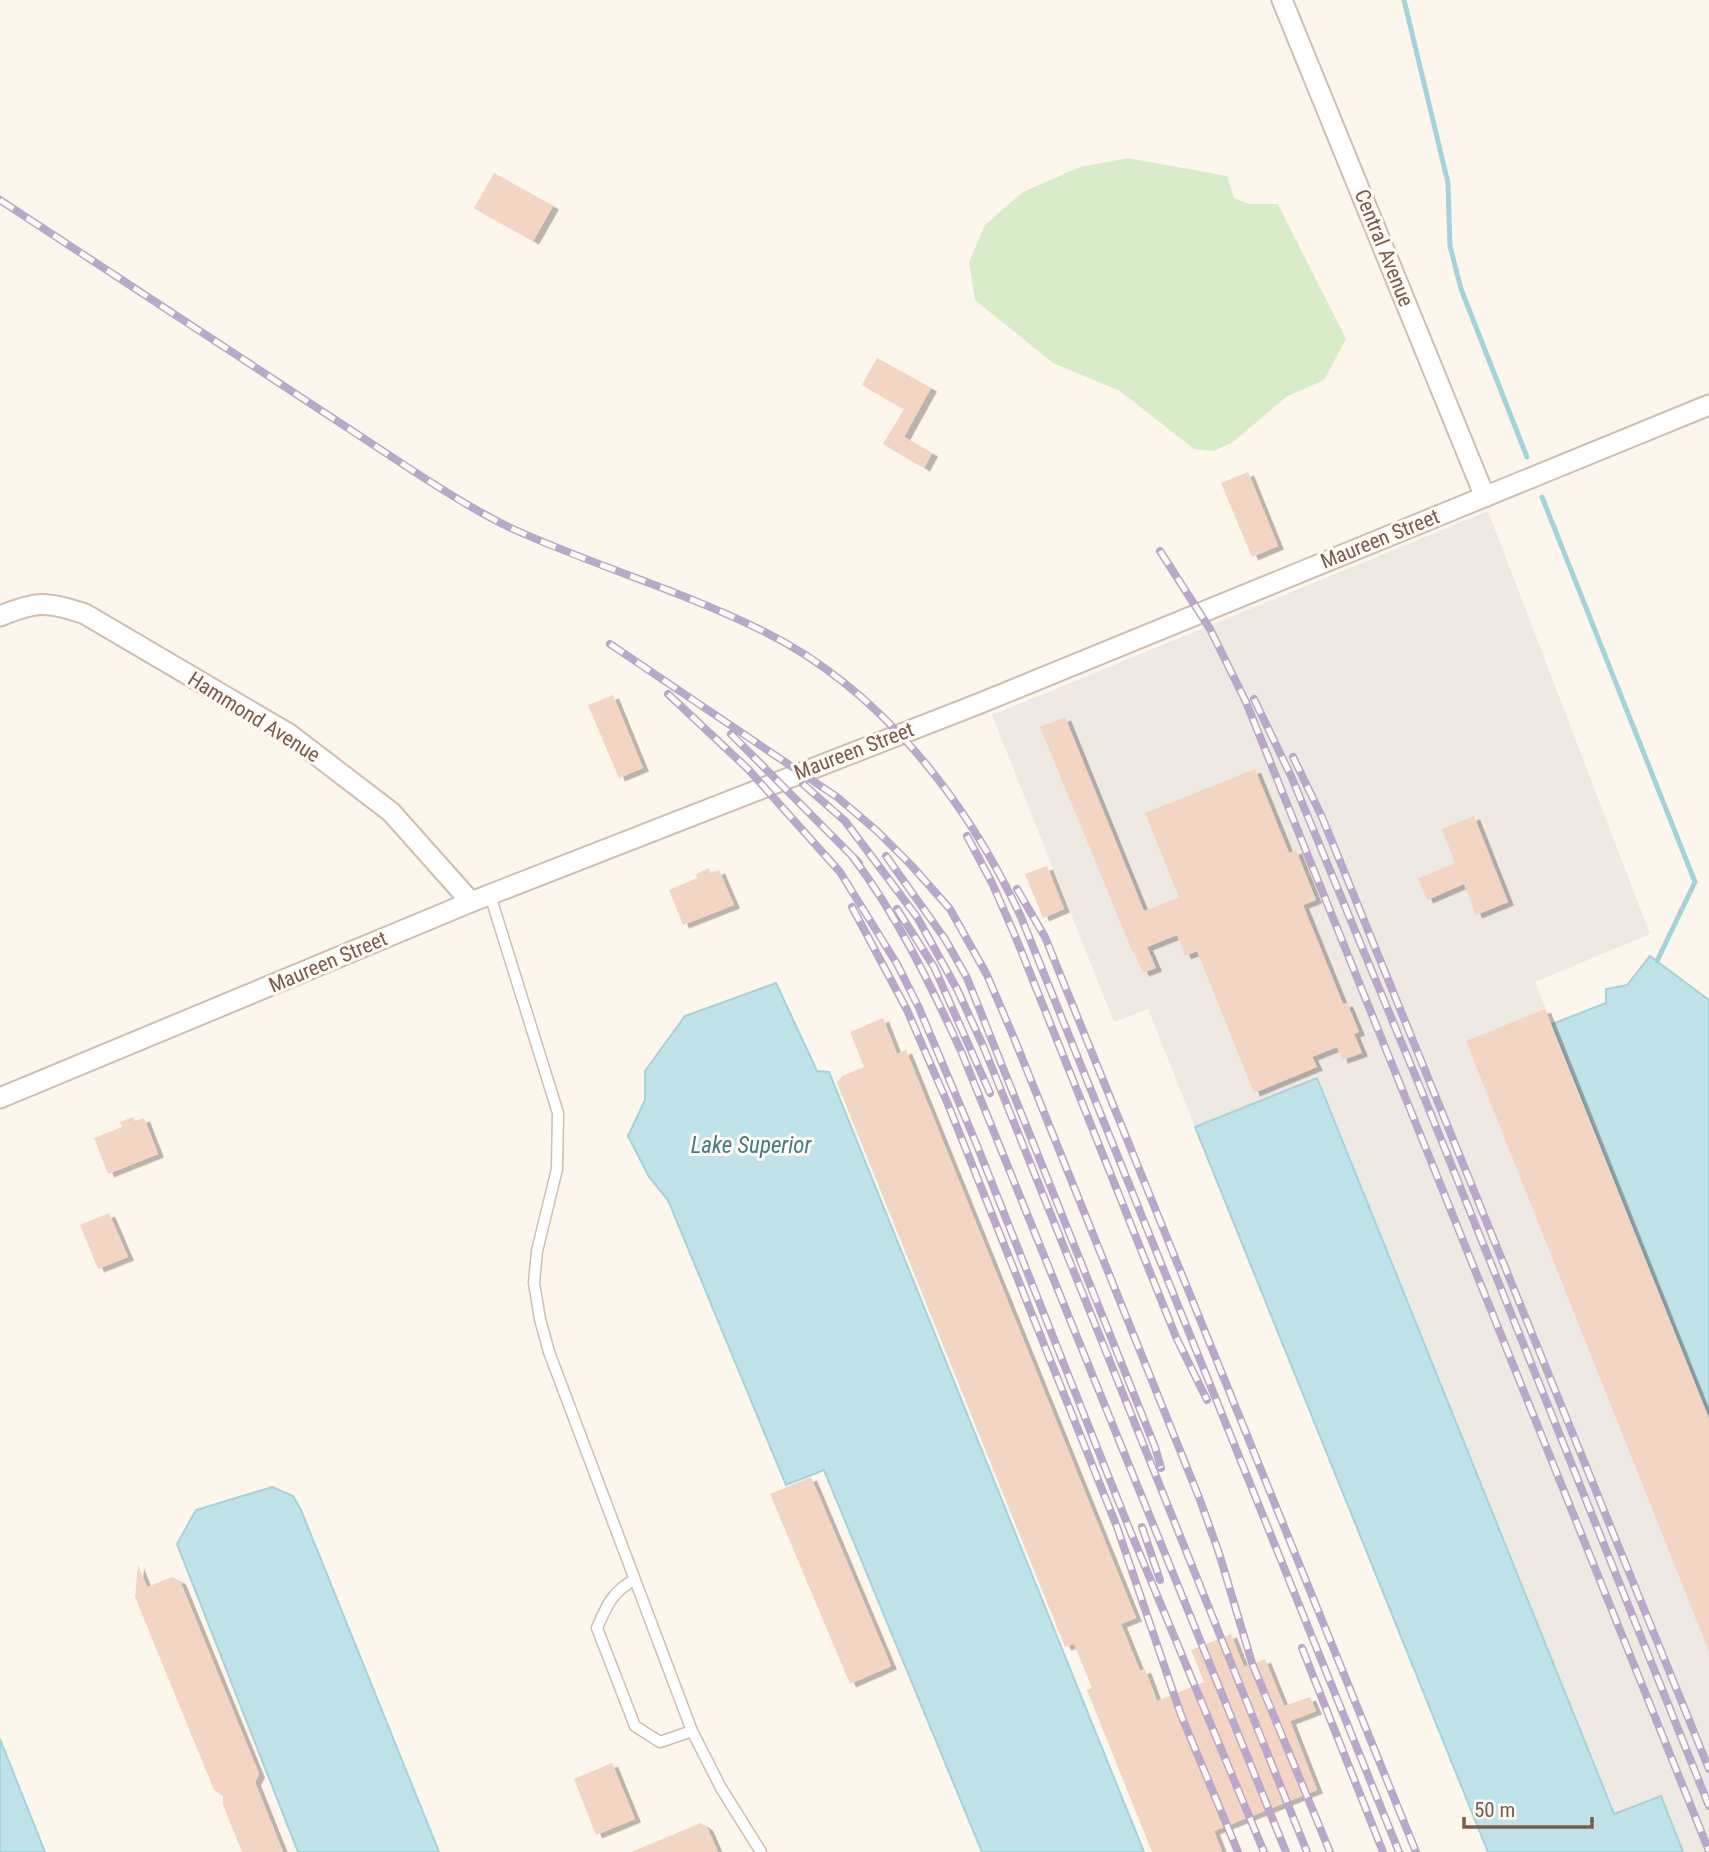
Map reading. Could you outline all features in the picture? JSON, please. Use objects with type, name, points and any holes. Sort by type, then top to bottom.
[{"type":"street","name":"Central Avenue","points":[[1282,0],[1485,497]]},
{"type":"street","name":"Maureen Street","points":[[0,1098],[471,902],[978,704],[1709,405]]},
{"type":"street","name":"Hammond Avenue","points":[[0,616],[30,604],[62,606],[85,614],[289,734],[391,812],[471,902]]},
{"type":"lane","points":[[490,895],[558,1113],[557,1169],[537,1251],[534,1283],[549,1352],[692,1731],[721,1788],[761,1852]]},
{"type":"lane","points":[[634,1580],[619,1588],[597,1628],[635,1726],[660,1742],[692,1731]]},
{"type":"shaded area","points":[[1488,511],[1650,934],[1535,982],[1709,1414],[1709,1852],[1683,1852],[1660,1796],[1614,1815],[1317,1078],[1195,1127],[1148,1009],[1114,1022],[992,715]]},
{"type":"green space","points":[[1128,158],[1227,176],[1234,198],[1249,204],[1278,204],[1346,339],[1324,380],[1286,397],[1233,442],[1214,451],[1194,449],[1120,391],[1053,363],[975,300],[969,262],[985,225],[1023,192],[1080,167]]},
{"type":"water","points":[[1650,956],[1709,1000],[1709,1414],[1552,1024],[1606,1003],[1606,989],[1627,985]]},
{"type":"water","name":"Lake Superior","points":[[776,983],[817,1071],[829,1072],[1144,1852],[982,1852],[824,1470],[786,1485],[668,1200],[649,1177],[628,1136],[645,1100],[645,1071],[685,1016]]},
{"type":"water","points":[[1317,1078],[1614,1814],[1661,1796],[1683,1852],[1488,1852],[1195,1127]]},
{"type":"water","points":[[272,1487],[293,1496],[301,1510],[439,1852],[298,1852],[177,1544],[196,1510]]},
{"type":"water","points":[[0,1739],[45,1852],[0,1852]]},
{"type":"building","points":[[494,173],[553,206],[533,241],[474,208]]},
{"type":"building","points":[[877,358],[931,388],[904,437],[932,453],[924,468],[883,444],[904,409],[862,385]]},
{"type":"building","points":[[1248,472],[1278,546],[1252,557],[1221,483]]},
{"type":"building","points":[[613,695],[643,768],[619,778],[588,705]]},
{"type":"building","points":[[1065,717],[1144,911],[1179,897],[1145,813],[1255,769],[1289,853],[1296,850],[1316,900],[1303,905],[1343,1004],[1347,1003],[1359,1032],[1354,1034],[1362,1053],[1342,1060],[1337,1047],[1312,1057],[1317,1067],[1254,1093],[1197,951],[1185,956],[1177,935],[1147,947],[1156,968],[1143,973],[1040,727]]},
{"type":"building","points":[[1474,816],[1508,902],[1476,915],[1464,884],[1427,900],[1418,878],[1455,863],[1442,829]]},
{"type":"building","points":[[1047,866],[1064,909],[1043,918],[1025,874]]},
{"type":"building","points":[[709,868],[711,874],[719,870],[734,905],[683,925],[669,890],[697,878],[696,874]]},
{"type":"building","points":[[1545,1009],[1709,1419],[1709,1652],[1466,1041]]},
{"type":"building","points":[[883,1018],[897,1054],[906,1050],[1136,1618],[1121,1624],[1140,1671],[1145,1669],[1157,1701],[1204,1682],[1191,1650],[1231,1634],[1244,1667],[1265,1659],[1284,1706],[1310,1697],[1316,1711],[1290,1721],[1317,1790],[1214,1831],[1222,1852],[1152,1852],[1087,1690],[1092,1688],[1074,1644],[1065,1647],[837,1083],[842,1076],[864,1067],[850,1032]]},
{"type":"building","points":[[133,1117],[135,1121],[144,1118],[158,1154],[108,1174],[94,1138],[122,1127],[120,1122]]},
{"type":"building","points":[[109,1213],[128,1257],[98,1269],[80,1225]]},
{"type":"building","points":[[811,1477],[891,1666],[850,1684],[770,1494]]},
{"type":"building","points":[[138,1565],[147,1587],[172,1577],[180,1581],[259,1774],[255,1782],[283,1852],[242,1852],[223,1805],[223,1796],[214,1790],[135,1597]]},
{"type":"building","points":[[612,1763],[635,1819],[596,1835],[574,1779]]},
{"type":"building","points":[[701,1823],[707,1827],[718,1852],[631,1852]]},
{"type":"waterway","points":[[1404,0],[1448,183],[1450,246],[1461,289],[1527,457]]},
{"type":"waterway","points":[[1542,497],[1695,882],[1657,961]]},
{"type":"railway","points":[[0,200],[478,511],[544,542],[732,617],[806,655],[846,684],[882,716],[916,752],[947,791],[974,832],[1021,917],[1399,1852]]},
{"type":"railway","points":[[1160,551],[1210,629],[1246,702],[1709,1851]]},
{"type":"railway","points":[[610,644],[837,797],[877,831],[950,909],[987,975],[1014,1038],[1200,1500],[1252,1663],[1330,1852]]},
{"type":"railway","points":[[668,694],[748,769],[840,872],[897,964],[919,1008],[976,1143],[1129,1528],[1264,1852]]},
{"type":"railway","points":[[1254,699],[1291,776],[1422,1092],[1709,1806]]},
{"type":"railway","points":[[731,734],[859,863]]},
{"type":"railway","points":[[1293,757],[1322,817],[1709,1769]]},
{"type":"railway","points":[[803,784],[845,821],[917,917],[957,989],[984,1048],[1307,1852]]},
{"type":"railway","points":[[967,836],[992,883],[1016,938],[1176,1337],[1207,1400]]},
{"type":"railway","points":[[852,856],[898,926],[961,1051],[1286,1852]]},
{"type":"railway","points":[[886,856],[945,939],[967,978],[1155,1447],[1161,1468]]},
{"type":"railway","points":[[1017,889],[1045,937],[1416,1852]]},
{"type":"railway","points":[[852,907],[907,1010],[947,1102],[1117,1527],[1181,1715],[1238,1852]]},
{"type":"railway","points":[[897,909],[934,967],[990,1093]]},
{"type":"railway","points":[[1142,1527],[1160,1580]]},
{"type":"railway","points":[[1302,1648],[1383,1852]]}]
